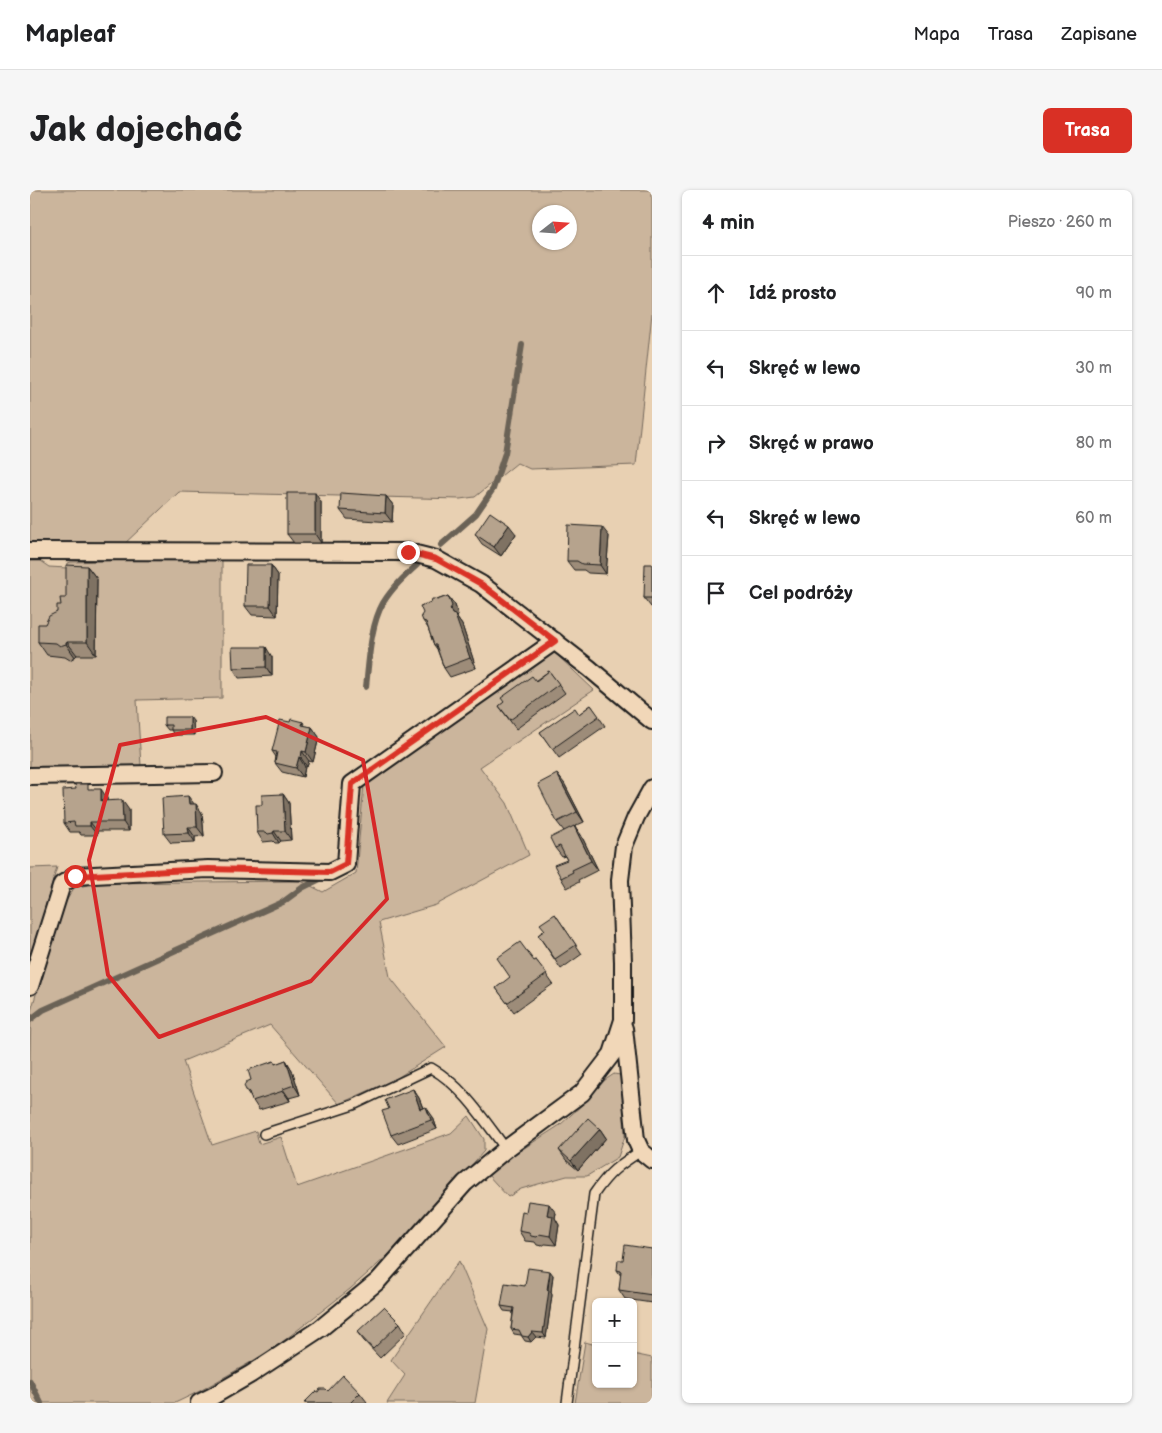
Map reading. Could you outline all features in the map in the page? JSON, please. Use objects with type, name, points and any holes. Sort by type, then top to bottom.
[{"type":"street","points":[[30,551],[408,552],[436,559],[481,584],[555,641],[652,721]]},
{"type":"street","points":[[30,986],[62,884],[75,876],[208,869],[330,872],[346,864],[352,784],[555,641]]},
{"type":"street","points":[[30,776],[214,773]]},
{"type":"street","points":[[647,1156],[636,1140],[623,1020],[620,880],[624,846],[636,817],[652,788]]},
{"type":"street","points":[[199,1403],[251,1374],[328,1322],[378,1281],[465,1183],[506,1149],[582,1094],[612,1054],[623,1020]]},
{"type":"lane","points":[[264,1134],[353,1105],[431,1068],[442,1074],[470,1102],[506,1149]]},
{"type":"lane","points":[[567,1403],[594,1194],[604,1179],[620,1164],[647,1156]]},
{"type":"highlighted area","points":[[266,717],[363,760],[387,899],[311,981],[159,1037],[108,975],[89,860],[120,745]]},
{"type":"shaded area","points":[[30,190],[652,190],[652,313],[636,465],[530,469],[517,463],[475,497],[460,499],[179,492],[121,547],[30,546]]},
{"type":"shaded area","points":[[222,557],[222,698],[137,700],[141,766],[30,768],[30,561],[40,561],[49,567],[67,568],[68,563],[71,562]]},
{"type":"shaded area","points":[[555,653],[594,690],[480,767],[507,803],[529,855],[436,905],[379,922],[390,977],[446,1047],[397,1078],[339,1104],[270,1025],[183,1061],[212,1145],[256,1131],[259,1144],[281,1137],[297,1187],[451,1133],[469,1116],[484,1139],[484,1151],[404,1241],[350,1289],[272,1350],[200,1391],[175,1403],[30,1403],[31,1011],[62,908],[74,888],[96,883],[301,881],[323,892],[356,873],[364,784],[546,655]]},
{"type":"shaded area","points":[[57,867],[30,959],[30,868]]},
{"type":"shaded area","points":[[614,1074],[620,1075],[622,1083],[625,1136],[618,1157],[587,1176],[567,1176],[521,1189],[508,1197],[487,1174],[560,1125],[605,1080]]},
{"type":"shaded area","points":[[459,1261],[488,1329],[475,1403],[387,1403],[405,1375],[391,1360]]},
{"type":"shaded area","points":[[585,1342],[592,1344],[592,1388],[637,1388],[637,1355],[652,1358],[652,1403],[575,1403]]},
{"type":"building","points":[[287,493],[315,493],[315,534],[287,534]]},
{"type":"building","points":[[341,493],[386,496],[385,513],[340,510]]},
{"type":"building","points":[[490,512],[509,525],[494,547],[475,534]]},
{"type":"building","points":[[568,525],[602,527],[600,565],[567,561]]},
{"type":"building","points":[[645,564],[652,564],[652,598],[644,598]]},
{"type":"building","points":[[66,565],[87,566],[87,642],[67,642],[60,646],[56,643],[38,642],[38,624],[45,624],[49,616],[57,612],[57,605],[61,605],[60,598],[66,598]]},
{"type":"building","points":[[246,565],[271,565],[270,606],[245,606]]},
{"type":"building","points":[[448,596],[452,606],[450,609],[452,614],[455,615],[470,658],[444,668],[426,622],[423,621],[421,616],[423,613],[420,606],[431,602],[432,599],[437,600]]},
{"type":"building","points":[[232,647],[266,647],[266,667],[233,668]]},
{"type":"building","points":[[549,671],[559,684],[510,720],[499,706],[504,702],[501,698],[532,676],[536,681]]},
{"type":"building","points":[[591,705],[599,716],[552,749],[540,732],[575,708],[579,714]]},
{"type":"building","points":[[164,717],[190,717],[190,730],[171,730],[171,725],[164,725]]},
{"type":"building","points":[[291,719],[303,722],[302,725],[312,727],[306,752],[302,751],[296,768],[275,763],[277,752],[272,751],[280,720],[290,722]]},
{"type":"building","points":[[557,774],[577,812],[557,822],[538,784]]},
{"type":"building","points":[[75,784],[88,784],[88,789],[101,789],[101,801],[122,800],[123,822],[90,822],[90,826],[75,826],[74,822],[64,823],[63,790],[76,789]]},
{"type":"building","points":[[283,794],[285,831],[274,831],[268,834],[266,832],[257,832],[256,805],[262,805],[262,795]]},
{"type":"building","points":[[188,796],[189,804],[196,804],[197,827],[188,827],[189,833],[164,834],[162,798]]},
{"type":"building","points":[[574,826],[591,861],[572,870],[573,872],[561,878],[554,865],[567,860],[560,846],[555,848],[550,838]]},
{"type":"building","points":[[555,914],[576,945],[555,959],[538,935],[545,930],[540,924]]},
{"type":"building","points":[[520,942],[534,961],[536,960],[547,974],[507,1003],[496,988],[510,977],[497,958]]},
{"type":"building","points":[[286,1060],[294,1085],[283,1089],[283,1091],[252,1101],[249,1092],[244,1086],[246,1082],[251,1080],[248,1070],[274,1061],[275,1064]]},
{"type":"building","points":[[413,1089],[420,1109],[426,1107],[431,1120],[391,1135],[382,1111],[389,1109],[385,1100]]},
{"type":"building","points":[[588,1118],[600,1129],[571,1161],[559,1150]]},
{"type":"building","points":[[528,1201],[549,1204],[547,1215],[553,1216],[550,1236],[539,1234],[536,1237],[519,1231],[522,1211],[526,1212]]},
{"type":"building","points":[[625,1245],[652,1249],[652,1295],[619,1290],[621,1271],[617,1270],[618,1260],[623,1260]]},
{"type":"building","points":[[528,1268],[550,1271],[543,1333],[532,1332],[528,1337],[522,1336],[519,1330],[511,1329],[514,1308],[501,1306],[505,1283],[525,1286]]},
{"type":"building","points":[[384,1307],[400,1323],[373,1349],[357,1332]]},
{"type":"building","points":[[343,1375],[360,1393],[350,1403],[304,1403],[320,1389],[328,1391]]},
{"type":"waterway","points":[[441,545],[476,514],[493,489],[505,453],[522,345]]},
{"type":"waterway","points":[[366,687],[371,644],[379,612],[390,592],[417,565]]},
{"type":"waterway","points":[[30,1020],[43,1010],[283,902],[302,888],[322,878]]},
{"type":"waterway","points":[[30,1381],[41,1403]]},
{"type":"route","points":[[75,876],[208,869],[330,872],[346,864],[352,784],[555,641],[481,584],[436,559],[408,552]]}]
